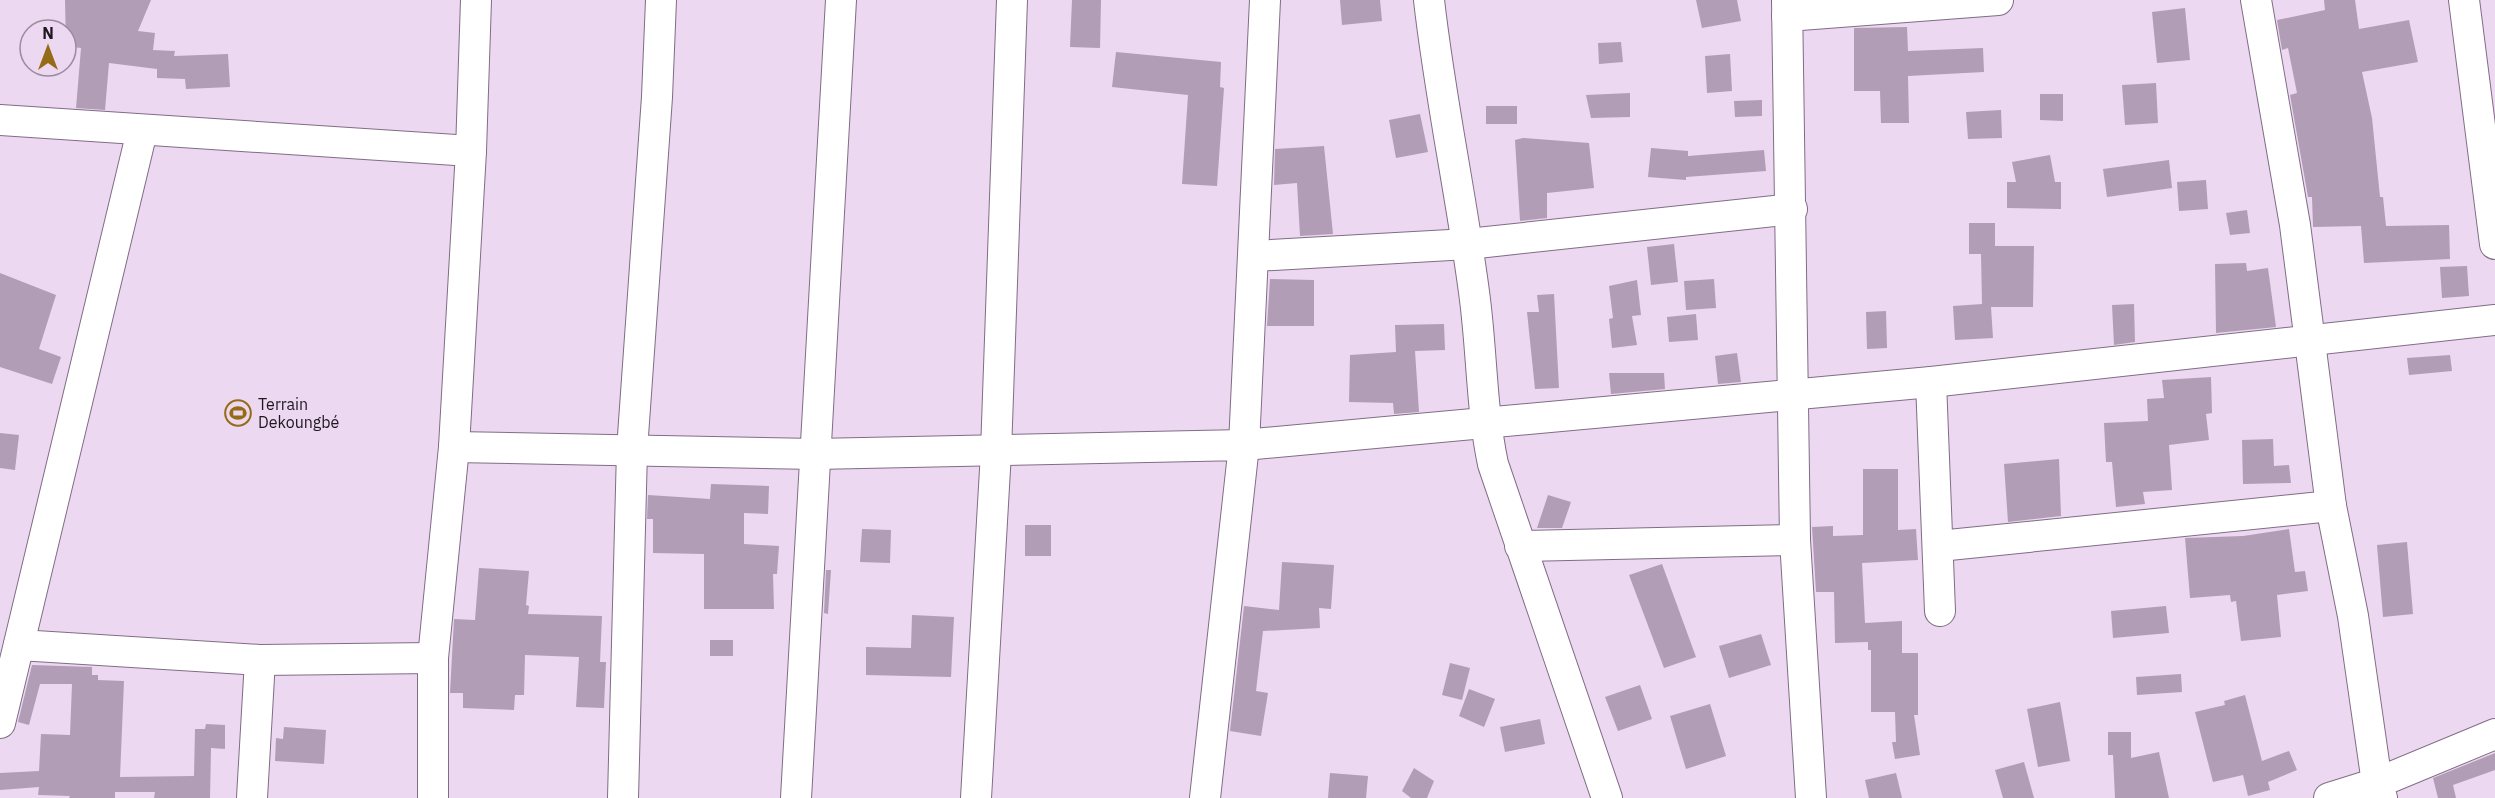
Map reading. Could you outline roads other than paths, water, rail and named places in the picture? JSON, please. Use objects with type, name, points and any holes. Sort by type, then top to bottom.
[{"type":"street","points":[[433,798],[433,658],[454,447],[471,151],[476,0]]},
{"type":"street","points":[[623,798],[632,450],[657,97],[661,0]]},
{"type":"street","points":[[796,798],[841,0]]},
{"type":"street","points":[[976,798],[996,452],[1012,0]]},
{"type":"street","points":[[1205,798],[1244,445],[1265,0]]},
{"type":"street","points":[[1429,0],[1443,112],[1468,244],[1480,334],[1485,424],[1493,464],[1607,798]]},
{"type":"street","points":[[1811,798],[1795,540],[1792,209],[1787,8],[1998,0]]},
{"type":"street","points":[[2256,0],[2293,214],[2331,506],[2353,616],[2380,790]]},
{"type":"street","points":[[2464,0],[2495,244]]},
{"type":"street","points":[[2,125],[471,151]]},
{"type":"street","points":[[0,723],[6,672],[19,645],[142,131]]},
{"type":"street","points":[[1254,256],[1468,244],[1792,209]]},
{"type":"street","points":[[454,447],[815,454],[1244,445],[1931,382],[2495,320]]},
{"type":"street","points":[[1931,382],[1940,611]]},
{"type":"street","points":[[1939,546],[2331,506]]},
{"type":"street","points":[[1520,546],[1795,540]]},
{"type":"street","points":[[19,645],[260,660],[433,658]]},
{"type":"street","points":[[252,798],[260,660]]},
{"type":"street","points":[[2329,798],[2380,790],[2495,734]]},
{"type":"place","name":"Terrain Dekoungbé","points":[[238,413]]}]
